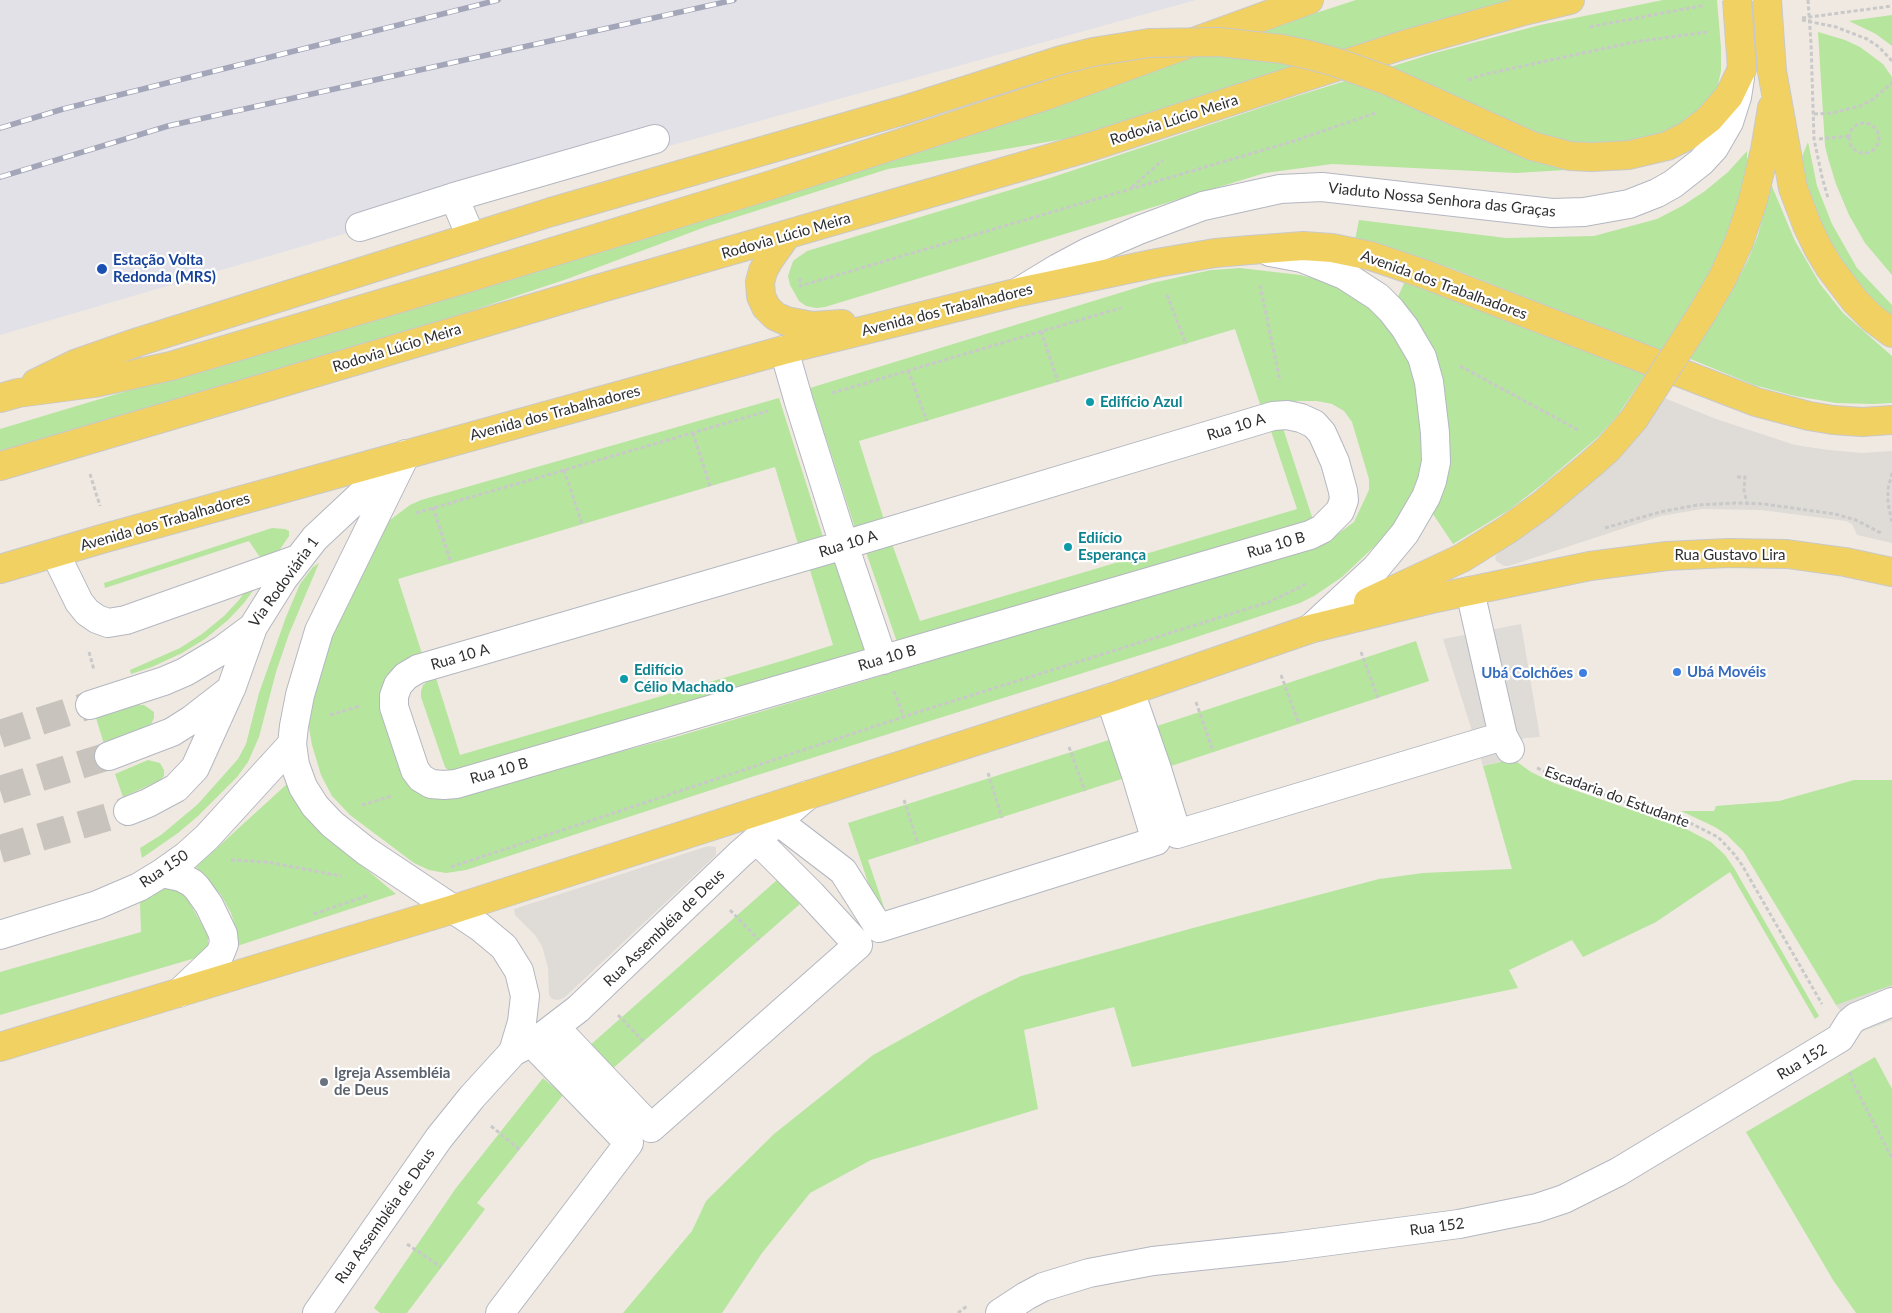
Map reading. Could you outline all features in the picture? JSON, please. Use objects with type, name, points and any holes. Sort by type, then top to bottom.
[{"type":"main road","points":[[9,396],[94,383],[171,366],[480,274],[768,186],[1045,96],[1309,0]]},
{"type":"main road","name":"Rodovia Lúcio Meira","points":[[0,466],[591,291],[1093,146],[1447,32],[1570,0]]},
{"type":"main road","name":"Viaduto Nossa Senhora das Graças","points":[[1737,0],[1742,69]]},
{"type":"main road","points":[[0,1047],[454,909],[1120,694],[1310,629],[1434,572],[1485,545],[1542,505],[1590,465],[1608,449],[1634,420],[1701,315],[1722,278],[1753,200],[1769,128],[1772,108],[1772,71],[1767,0]]},
{"type":"main road","points":[[9,396],[75,364],[138,342],[551,212],[901,111],[1061,60],[1093,52],[1149,43],[1219,42],[1274,48],[1310,55],[1386,80],[1532,146],[1570,156],[1614,157],[1643,153],[1667,146],[1687,136],[1710,119],[1730,96],[1742,69]]},
{"type":"main road","points":[[1772,71],[1794,188],[1807,225],[1822,255],[1855,301],[1872,318],[1892,333]]},
{"type":"main road","points":[[786,236],[769,260],[760,282],[761,296],[766,307],[775,316],[786,322],[812,326],[905,321]]},
{"type":"main road","name":"Avenida dos Trabalhadores","points":[[0,569],[406,454],[784,350],[1019,292],[1215,253],[1250,250],[1303,246],[1332,248],[1371,256],[1427,275],[1756,402],[1809,416],[1833,420],[1862,422],[1892,420]]},
{"type":"main road","name":"Rua Gustavo Lira","points":[[1310,629],[1470,591],[1627,560],[1698,554],[1762,553],[1811,557],[1892,572]]},
{"type":"street","name":"Viaduto Nossa Senhora das Graças","points":[[1019,292],[1088,252],[1167,219],[1203,206],[1280,189],[1322,187],[1552,213],[1584,212],[1629,204],[1657,193],[1673,184],[1701,162],[1714,148],[1729,122],[1737,97],[1742,69]]},
{"type":"street","points":[[360,227],[454,197],[655,139]]},
{"type":"street","points":[[454,197],[471,237]]},
{"type":"street","points":[[1250,250],[1284,254],[1324,266],[1344,275],[1378,297],[1391,310],[1414,342],[1422,357],[1429,382],[1435,433],[1436,462],[1426,497],[1392,551],[1310,629]]},
{"type":"street","points":[[784,350],[798,402],[882,660]]},
{"type":"street","name":"Rua 10 A","points":[[394,696],[398,685],[406,676],[418,669],[844,545],[1263,419],[1287,415],[1301,418],[1314,424],[1322,433],[1335,462]]},
{"type":"street","points":[[292,744],[300,695],[319,631],[406,454]]},
{"type":"street","name":"Via Rodoviária 1","points":[[90,705],[164,681],[185,672],[222,650],[254,627],[283,579],[318,535],[406,454]]},
{"type":"street","name":"Rua 10 B","points":[[394,696],[394,707],[415,770],[421,778],[431,784],[444,786],[456,784],[1310,535],[1322,529],[1340,511],[1344,500],[1335,462]]},
{"type":"street","points":[[55,553],[79,602],[87,612],[97,619],[108,623],[126,620],[298,558]]},
{"type":"street","points":[[1120,694],[1147,772],[1177,834],[1507,742],[1470,591]]},
{"type":"street","points":[[128,811],[176,788],[195,768],[231,689],[254,627]]},
{"type":"street","points":[[109,756],[172,732],[231,689]]},
{"type":"street","name":"Rua 150","points":[[0,935],[97,905],[139,887],[170,868],[206,837],[292,744]]},
{"type":"street","name":"Rua Assembléia de Deus","points":[[292,744],[295,765],[303,787],[315,806],[332,824],[366,851],[480,927],[504,947],[519,971],[523,983],[525,1007],[522,1022],[522,1047]]},
{"type":"street","points":[[779,822],[843,872],[879,928],[1156,841],[1147,772]]},
{"type":"street","name":"Rua Assembléia de Deus","points":[[320,1312],[445,1130],[472,1096],[522,1047],[555,1027],[594,995],[757,840],[808,795]]},
{"type":"street","points":[[555,1027],[651,1128],[858,945],[757,840]]},
{"type":"street","points":[[170,868],[197,888],[210,905],[223,934],[223,947],[220,954],[179,993]]},
{"type":"street","name":"Rua 152","points":[[1000,1313],[1044,1287],[1065,1279],[1121,1266],[1430,1228],[1501,1217],[1537,1208],[1572,1196],[1618,1172],[1840,1038],[1850,1022],[1856,1017],[1892,1002]]},
{"type":"street","points":[[500,1313],[629,1143],[522,1047]]},
{"type":"path","points":[[1808,0],[1814,139],[1828,198]]},
{"type":"path","points":[[1892,6],[1798,19],[1836,27],[1867,39],[1879,47],[1892,62]]},
{"type":"path","points":[[1467,80],[1486,74],[1634,42],[1711,31]]},
{"type":"path","points":[[1813,114],[1832,113],[1860,106],[1872,100],[1892,83]]},
{"type":"path","points":[[800,286],[1294,141],[1376,112]]},
{"type":"path","points":[[1866,123],[1877,131],[1879,141],[1874,150],[1859,153],[1851,146],[1849,136],[1856,125],[1866,123]]},
{"type":"path","points":[[1814,139],[1849,136]]},
{"type":"path","points":[[1129,189],[1164,159]]},
{"type":"path","points":[[1259,279],[1287,415]]},
{"type":"path","points":[[1167,294],[1186,344]]},
{"type":"path","points":[[1041,331],[1058,382]]},
{"type":"path","points":[[1456,364],[1580,431]]},
{"type":"path","points":[[908,370],[927,421]]},
{"type":"path","points":[[1575,436],[1584,427]]},
{"type":"path","points":[[693,433],[710,486]]},
{"type":"path","points":[[564,470],[582,524]]},
{"type":"path","points":[[1892,473],[1888,489],[1888,503],[1892,522]]},
{"type":"path","points":[[1737,477],[1745,477],[1744,490],[1747,504]]},
{"type":"path","points":[[433,507],[451,563]]},
{"type":"path","points":[[1359,646],[1378,698]]},
{"type":"path","points":[[1280,672],[1299,724]]},
{"type":"path","points":[[322,718],[394,696]]},
{"type":"path","points":[[1196,700],[1213,751]]},
{"type":"path","points":[[1068,741],[1085,791]]},
{"type":"path","name":"Escadaria do Estudante","points":[[1507,742],[1524,760],[1562,779],[1695,825],[1718,837],[1734,854],[1824,1007]]},
{"type":"path","points":[[986,768],[1002,818]]},
{"type":"path","points":[[903,795],[918,844]]},
{"type":"path","points":[[170,868],[249,860],[348,877]]},
{"type":"path","points":[[728,907],[759,940]]},
{"type":"path","points":[[618,1014],[644,1042]]},
{"type":"path","points":[[1853,1083],[1892,1158]]},
{"type":"path","points":[[487,1122],[520,1150]]},
{"type":"path","points":[[403,1241],[442,1267]]},
{"type":"path","points":[[958,1313],[973,1302]]},
{"type":"shaded area","points":[[0,0],[1196,0],[644,153],[433,208],[0,335]]},
{"type":"shaded area","points":[[1662,397],[1716,419],[1795,445],[1862,453],[1892,451],[1892,543],[1857,535],[1852,524],[1846,521],[1761,510],[1702,509],[1661,516],[1509,566],[1504,566],[1496,561],[1495,557],[1498,553],[1536,524]]},
{"type":"shaded area","points":[[1521,624],[1540,737],[1524,738],[1510,749],[1507,760],[1483,766],[1443,639]]},
{"type":"shaded area","points":[[708,846],[716,847],[716,855],[564,998],[552,999],[549,995],[548,968],[542,946],[535,935],[515,915],[514,909]]},
{"type":"shaded area","points":[[1892,985],[1892,1020],[1860,1032],[1836,1005]]},
{"type":"green space","points":[[1356,0],[1519,0],[1082,136],[888,169],[705,227],[567,279],[441,321],[0,455],[0,429],[433,299]]},
{"type":"green space","points":[[1663,0],[1717,0],[1721,71],[1714,102],[1706,114],[1583,169],[1516,173],[1332,164],[1265,173],[825,307],[806,306],[799,301],[790,285],[788,276],[793,261],[807,251],[1050,178],[1284,100],[1435,53],[1540,25]]},
{"type":"green space","points":[[1892,15],[1892,46],[1876,34],[1849,21]]},
{"type":"green space","points":[[1818,32],[1845,40],[1860,47],[1883,64],[1892,77],[1892,275],[1865,243],[1849,215],[1828,158],[1825,146]]},
{"type":"green space","points":[[1808,142],[1817,186],[1832,224],[1857,268],[1892,305],[1892,325],[1830,254],[1799,164]]},
{"type":"green space","points":[[1747,151],[1747,171],[1744,187],[1725,241],[1698,294],[1662,351],[1451,268],[1355,240],[1359,220],[1506,238],[1594,236],[1657,219],[1682,206],[1705,191],[1728,172]]},
{"type":"green space","points":[[1771,184],[1795,241],[1820,284],[1843,313],[1892,356],[1892,403],[1836,403],[1795,396],[1754,385],[1688,358],[1729,296],[1748,260],[1758,235]]},
{"type":"green space","points":[[1240,268],[1300,275],[1328,282],[1372,306],[1408,351],[1415,380],[1422,445],[1421,469],[1410,500],[1378,543],[1342,577],[1314,596],[1300,603],[1169,646],[748,778],[466,870],[446,873],[429,870],[414,863],[350,815],[332,796],[321,775],[312,745],[308,722],[310,698],[329,639],[386,523],[410,505],[421,500],[779,398],[825,543],[800,551],[775,467],[398,579],[424,660],[394,674],[423,795],[434,798],[454,796],[679,736],[1273,559],[1321,543],[1339,533],[1354,522],[1369,490],[1369,479],[1352,422],[1344,411],[1332,404],[1317,401],[1298,401],[1262,410],[1235,329],[859,441],[885,523],[856,531],[810,388],[1152,283],[1211,270]]},
{"type":"green space","points":[[1405,281],[1648,370],[1618,415],[1598,437],[1509,510],[1453,544],[1433,514],[1442,485],[1397,299]]},
{"type":"green space","points":[[1281,422],[1314,523],[899,648],[865,549],[891,541],[920,621],[1297,509],[1269,425]]},
{"type":"green space","points":[[272,528],[285,529],[289,531],[289,536],[272,561],[259,556],[249,541],[105,588],[104,583]]},
{"type":"green space","points":[[838,557],[868,657],[460,773],[449,771],[445,767],[421,697],[423,685],[428,681],[436,678],[460,755],[785,660],[833,645],[809,567]]},
{"type":"green space","points":[[319,563],[289,634],[276,672],[259,737],[248,762],[237,777],[198,816],[178,833],[142,858],[140,848],[161,835],[198,804],[238,759],[246,744],[259,693],[286,617],[300,584],[313,567]]},
{"type":"green space","points":[[250,584],[255,588],[244,603],[228,620],[205,639],[182,653],[152,667],[131,674],[130,670],[180,648],[202,634],[224,616],[239,600]]},
{"type":"green space","points":[[1416,641],[1429,681],[1168,767],[1154,727]]},
{"type":"green space","points":[[137,705],[144,705],[154,712],[151,724],[104,744],[96,718]]},
{"type":"green space","points":[[1112,739],[1125,778],[868,860],[887,916],[880,918],[848,823]]},
{"type":"green space","points":[[1513,759],[1531,772],[1554,783],[1686,829],[1711,842],[1725,855],[1734,868],[1819,1016],[1815,1019],[1730,872],[1656,922],[1583,957],[1572,940],[1509,970],[1518,988],[1132,1067],[1114,1007],[1024,1030],[1038,1109],[871,1160],[810,1193],[762,1253],[722,1313],[623,1313],[692,1231],[706,1201],[774,1134],[873,1055],[972,1000],[1021,976],[1379,879],[1423,873],[1512,869],[1483,766]]},
{"type":"green space","points":[[148,760],[160,763],[164,770],[164,776],[159,781],[123,797],[115,774]]},
{"type":"green space","points":[[1854,780],[1892,780],[1892,1020],[1860,1032],[1836,1005],[1743,851],[1727,835],[1715,827],[1681,811],[1714,811],[1716,806],[1779,801]]},
{"type":"green space","points":[[287,784],[297,802],[337,845],[396,894],[234,947],[236,928],[231,913],[221,895],[196,867]]},
{"type":"green space","points":[[777,880],[800,904],[611,1070],[588,1047]]},
{"type":"green space","points":[[170,885],[185,895],[208,935],[208,947],[199,957],[0,1015],[0,972],[141,932],[140,903],[142,900]]},
{"type":"green space","points":[[1875,1057],[1892,1089],[1892,1313],[1856,1313],[1833,1280],[1746,1132]]},
{"type":"green space","points":[[543,1078],[563,1095],[477,1203],[485,1209],[407,1313],[380,1313],[374,1308],[456,1188]]},
{"type":"tunnel","points":[[0,734],[90,705]]},
{"type":"tunnel","points":[[0,790],[109,756]]},
{"type":"tunnel","points":[[0,849],[128,811]]},
{"type":"railway","points":[[0,128],[63,109],[498,0]]},
{"type":"railway","points":[[0,177],[168,126],[734,0]]},
{"type":"place","name":"Estação Volta Redonda (MRS)","points":[[102,269]]},
{"type":"place","name":"Edifício Azul","points":[[1090,402]]},
{"type":"place","name":"Ediício Esperança","points":[[1068,547]]},
{"type":"place","name":"Ubá Movéis","points":[[1677,672]]},
{"type":"place","name":"Ubá Colchões","points":[[1583,673]]},
{"type":"place","name":"Edifício Célio Machado","points":[[624,679]]},
{"type":"place","name":"Igreja Assembléia de Deus","points":[[324,1082]]}]
